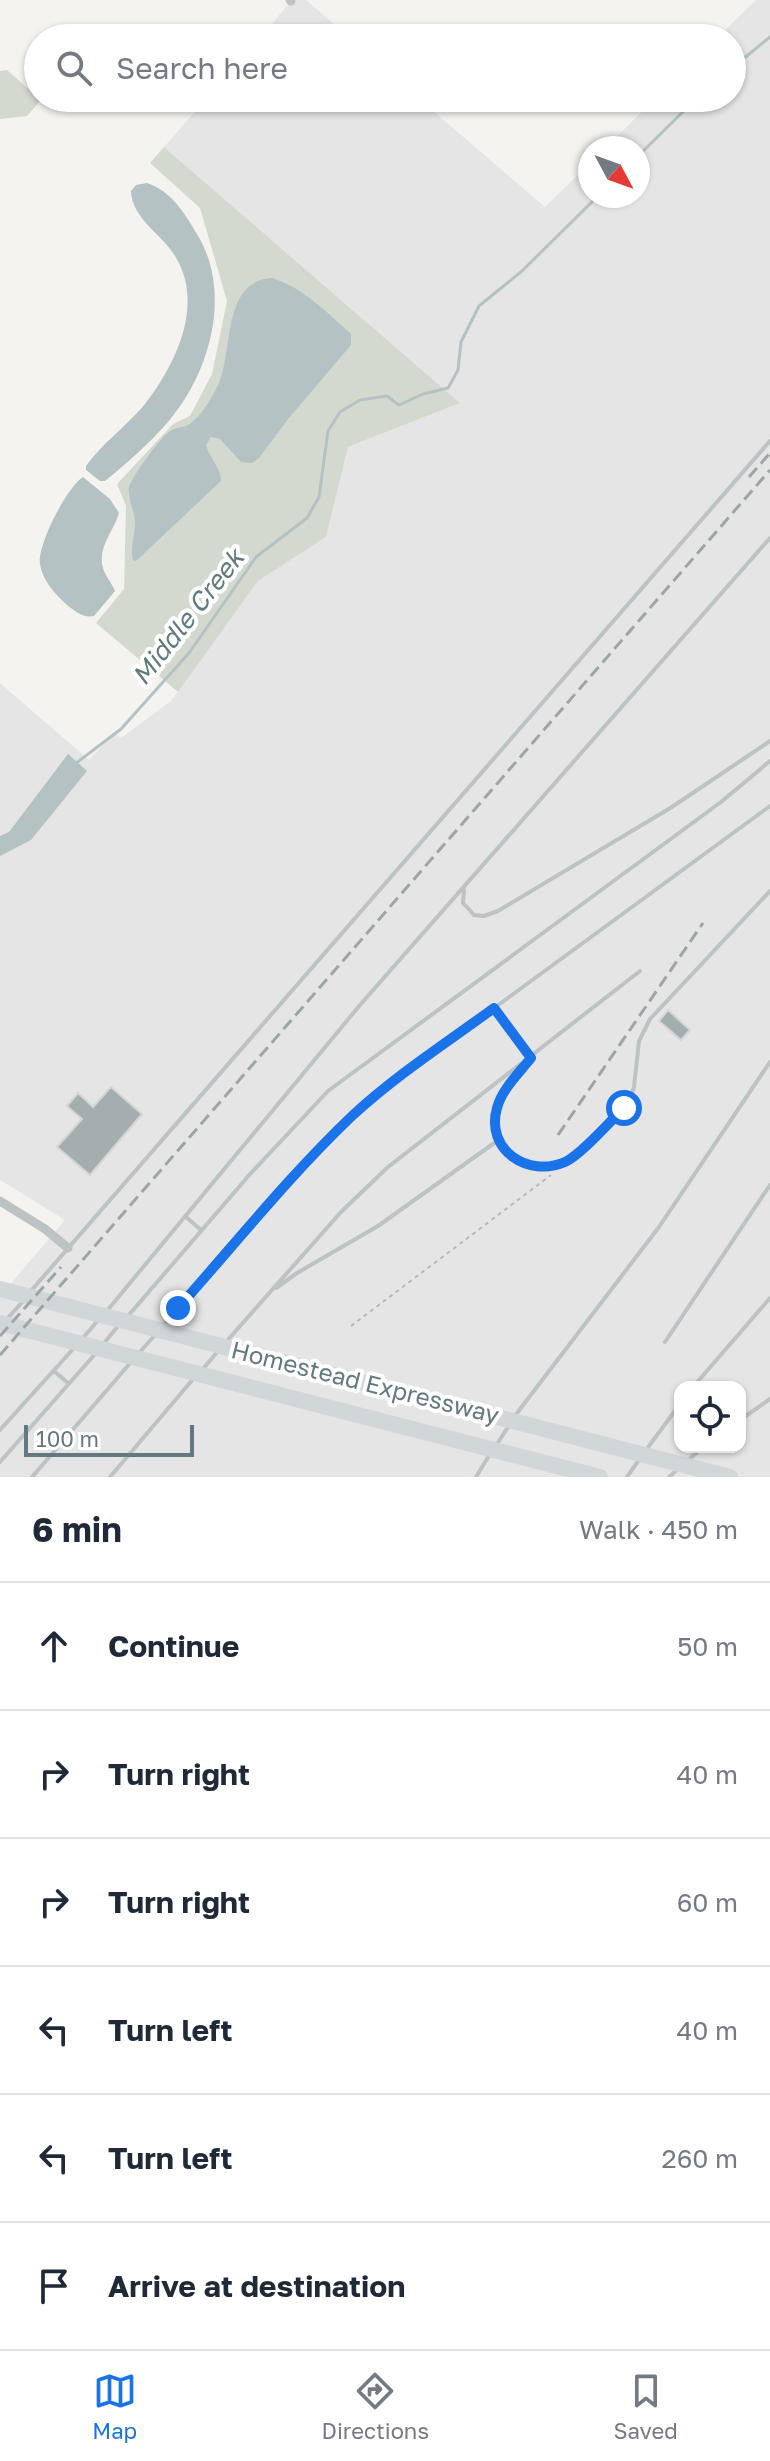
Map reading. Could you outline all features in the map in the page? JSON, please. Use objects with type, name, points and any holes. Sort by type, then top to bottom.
[{"type":"highway","name":"Homestead Expressway","points":[[0,1289],[730,1477]]},
{"type":"highway","name":"Homestead Expressway","points":[[0,1325],[600,1477]]},
{"type":"street","points":[[0,1201],[45,1229],[68,1248]]},
{"type":"lane","points":[[0,1325],[770,441]]},
{"type":"lane","points":[[0,1430],[186,1217],[312,1061],[770,538]]},
{"type":"lane","points":[[467,885],[462,896],[467,910],[484,916],[498,911],[694,793],[770,741]]},
{"type":"lane","points":[[0,1462],[201,1230],[328,1091],[709,811],[770,761]]},
{"type":"lane","points":[[32,1477],[325,1143],[389,1085],[770,806]]},
{"type":"lane","points":[[531,1058],[498,1104],[494,1119],[497,1141],[519,1161],[552,1166],[569,1161],[624,1108],[634,1087],[639,1041],[650,1019],[770,891]]},
{"type":"lane","points":[[110,1477],[341,1212],[388,1167],[640,971]]},
{"type":"lane","points":[[494,1008],[531,1058]]},
{"type":"lane","points":[[476,1477],[524,1402],[659,1227],[770,1062]]},
{"type":"lane","points":[[268,1294],[437,1187],[497,1141]]},
{"type":"lane","points":[[665,1342],[770,1185]]},
{"type":"lane","points":[[186,1217],[201,1230]]},
{"type":"lane","points":[[698,1381],[770,1298]]},
{"type":"lane","points":[[54,1371],[69,1384]]},
{"type":"lane","points":[[746,1416],[770,1399]]},
{"type":"lane","points":[[627,1477],[674,1412]]},
{"type":"lane","points":[[669,1477],[696,1453]]},
{"type":"path","points":[[351,1326],[569,1161]]},
{"type":"shaded area","points":[[292,0],[306,0],[334,24],[272,24]]},
{"type":"shaded area","points":[[756,0],[770,0],[770,1477],[0,1477],[0,1296],[65,1220],[0,1180],[0,683],[89,760],[114,733],[121,738],[171,701],[258,581],[326,537],[348,447],[460,403],[164,147],[195,112],[434,112],[545,207],[578,175],[578,208],[650,208],[650,136],[617,136],[642,112],[746,112],[746,24],[731,24]]},
{"type":"shaded area","points":[[7,70],[24,85],[24,112],[30,112],[27,116],[0,119],[0,71]]},
{"type":"shaded area","points":[[164,147],[460,403],[348,447],[326,537],[258,581],[178,692],[96,623],[124,589],[126,506],[117,484],[173,424],[190,416],[212,374],[227,301],[200,208],[150,163]]},
{"type":"shaded area","points":[[147,183],[163,191],[176,203],[208,257],[214,281],[212,332],[195,380],[168,422],[146,446],[105,481],[100,481],[86,470],[86,466],[138,412],[156,388],[176,352],[187,313],[184,274],[175,256],[142,218],[133,201],[131,191],[136,185]]},
{"type":"shaded area","points":[[272,278],[294,288],[324,309],[351,334],[351,345],[252,463],[241,462],[220,439],[211,437],[206,445],[221,481],[136,561],[133,560],[135,521],[129,486],[165,435],[193,422],[207,405],[220,380],[237,303],[245,290],[256,282]]},
{"type":"shaded area","points":[[83,477],[110,499],[119,513],[102,553],[104,571],[115,591],[94,616],[83,615],[67,605],[46,581],[40,564],[43,544],[54,517],[69,492]]},
{"type":"shaded area","points":[[68,754],[87,771],[31,840],[0,856],[0,836],[9,832]]},
{"type":"building","points":[[668,1010],[690,1030],[681,1040],[659,1021]]},
{"type":"building","points":[[111,1087],[142,1114],[90,1175],[57,1147],[82,1119],[67,1106],[78,1093],[93,1107]]},
{"type":"waterway","name":"Middle Creek","points":[[746,57],[770,37]]},
{"type":"waterway","name":"Middle Creek","points":[[650,144],[683,112]]},
{"type":"waterway","name":"Middle Creek","points":[[75,764],[121,729],[189,653],[256,557],[307,518],[319,497],[328,431],[340,412],[360,400],[387,396],[399,405],[423,394],[448,388],[458,370],[461,342],[479,306],[522,271],[586,208]]},
{"type":"railway","points":[[749,477],[770,453]]},
{"type":"railway","points":[[0,1355],[770,470]]},
{"type":"railway","points":[[558,1135],[703,923]]},
{"type":"railway","points":[[0,1336],[61,1267]]},
{"type":"route","points":[[178,1308],[353,1115],[494,1008],[531,1058],[498,1104],[494,1119],[497,1141],[504,1150],[519,1161],[534,1165],[552,1166],[569,1161],[624,1108]]}]
